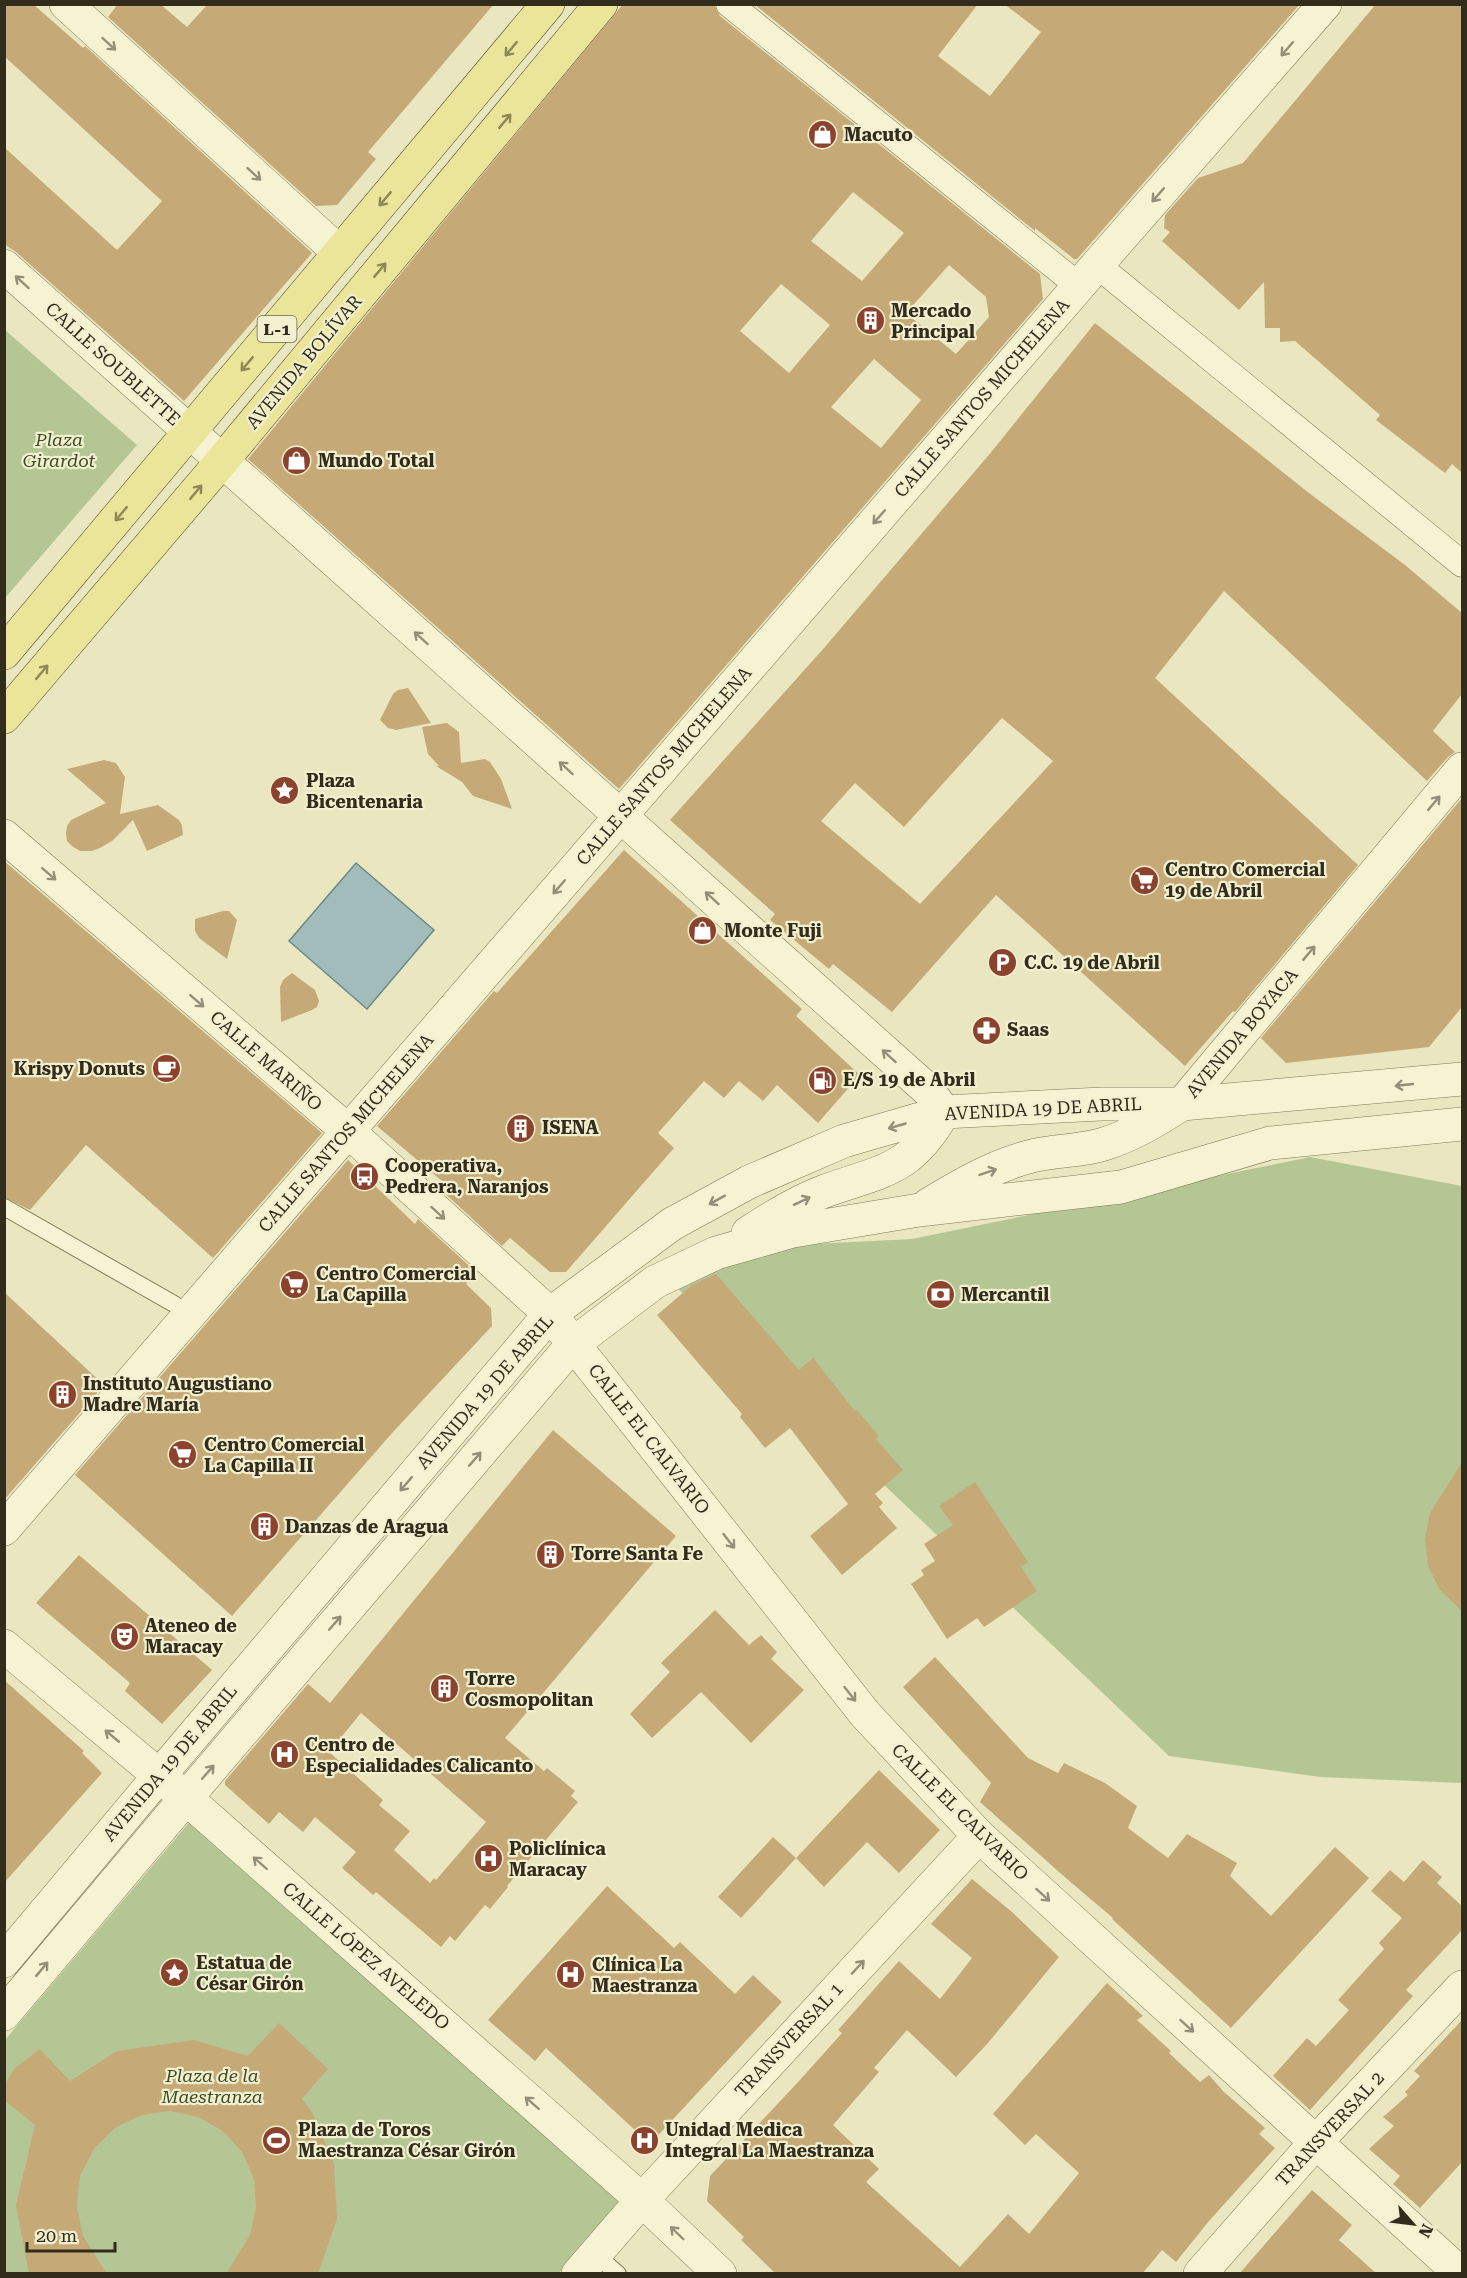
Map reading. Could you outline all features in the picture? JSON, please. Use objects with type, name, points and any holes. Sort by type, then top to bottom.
[{"type":"main road","name":"L-1","points":[[4,652],[548,4]]},
{"type":"main road","name":"AVENIDA BOLÍVAR","points":[[4,717],[222,461],[601,4]]},
{"type":"street","points":[[66,4],[340,253]]},
{"type":"street","points":[[729,4],[1088,276],[1462,564]]},
{"type":"street","name":"CALLE SANTOS MICHELENA","points":[[4,1529],[1325,4]]},
{"type":"street","name":"CALLE SOUBLETTE","points":[[4,266],[929,1091],[944,1112]]},
{"type":"street","name":"AVENIDA BOYACA","points":[[919,1210],[969,1179],[1036,1155],[1072,1151],[1104,1144],[1144,1128],[1182,1104],[1462,769]]},
{"type":"street","name":"CALLE MARIÑO","points":[[4,836],[348,1131],[550,1314]]},
{"type":"street","name":"AVENIDA 19 DE ABRIL","points":[[4,1961],[550,1314],[672,1224],[749,1182],[844,1141],[944,1112],[1101,1104],[1182,1104],[1462,1079]]},
{"type":"street","points":[[716,1253],[783,1210],[824,1191],[860,1181],[890,1169],[914,1154],[933,1131],[944,1112]]},
{"type":"street","name":"AVENIDA 19 DE ABRIL","points":[[4,2014],[573,1344],[655,1281],[716,1253],[793,1231],[919,1210],[1121,1186],[1270,1143],[1462,1124]]},
{"type":"street","name":"CALLE EL CALVARIO","points":[[550,1314],[865,1714],[979,1836],[1461,2274]]},
{"type":"street","name":"CALLE LÓPEZ AVELEDO","points":[[4,1646],[186,1798],[642,2200],[720,2274]]},
{"type":"street","name":"TRANSVERSAL 1","points":[[597,2267],[642,2200],[979,1836]]},
{"type":"street","name":"TRANSVERSAL 2","points":[[1200,2274],[1315,2143],[1462,1987]]},
{"type":"lane","points":[[4,1207],[174,1304],[189,1316]]},
{"type":"green space","name":"Plaza Girardot","points":[[5,330],[137,445],[5,598]]},
{"type":"green space","points":[[1310,1157],[1462,1186],[1462,1783],[1320,1777],[1169,1756],[672,1283],[729,1248],[912,1239]]},
{"type":"green space","name":"Plaza de la Maestranza","points":[[192,1819],[628,2199],[559,2273],[5,2274],[5,2040]]},
{"type":"water","points":[[356,863],[434,930],[367,1009],[289,941]]},
{"type":"building","points":[[4,4],[33,4],[83,48],[85,46],[312,253],[184,401],[16,252],[4,244],[4,147],[117,250],[162,201],[4,56]]},
{"type":"building","points":[[118,4],[160,4],[187,27],[208,4],[494,4],[368,152],[376,159],[337,205],[316,206],[108,17]]},
{"type":"building","points":[[623,4],[714,4],[720,16],[1040,274],[1043,299],[619,789],[248,459]],"holes":[[[853,192],[904,233],[862,281],[811,241]],[[949,265],[986,297],[989,317],[956,354],[906,313]],[[781,284],[830,325],[789,373],[740,331]],[[874,359],[921,400],[881,448],[831,407]]]},
{"type":"building","points":[[754,4],[978,4],[938,56],[990,96],[1041,32],[1004,4],[1300,4],[1077,259],[1074,259],[1035,228],[1035,231]]},
{"type":"building","points":[[1376,4],[1462,4],[1462,473],[1452,464],[1445,473],[1376,420],[1380,415],[1295,341],[1280,342],[1280,328],[1265,328],[1264,282],[1239,310],[1162,241],[1170,232],[1164,228],[1165,215],[1198,178],[1243,163]]},
{"type":"building","points":[[1095,323],[1309,493],[1405,565],[1462,613],[1462,694],[1433,731],[1455,752],[1427,781],[1224,591],[1155,678],[1358,865],[1235,1012],[1233,1011],[1185,1066],[996,895],[892,1012],[833,964],[829,969],[770,920],[775,914],[670,820],[824,648],[993,450]],"holes":[[[1002,718],[1053,761],[920,904],[821,821],[855,783],[904,827]]]},
{"type":"building","points":[[408,688],[431,723],[396,730],[388,728],[380,720],[393,694],[398,690]]},
{"type":"building","points":[[447,723],[459,732],[461,763],[485,759],[490,762],[501,779],[512,809],[473,796],[462,782],[436,766],[439,766],[428,754],[422,727]]},
{"type":"building","points":[[104,760],[116,763],[125,777],[120,814],[158,805],[179,820],[183,835],[147,851],[133,820],[112,841],[100,848],[80,851],[72,846],[67,841],[66,833],[71,820],[106,803],[67,769]]},
{"type":"building","points":[[1462,798],[1462,1007],[1429,1047],[1286,1063],[1261,1038]]},
{"type":"building","points":[[624,850],[802,1009],[796,1016],[860,1075],[818,1123],[777,1085],[763,1101],[739,1081],[724,1098],[704,1081],[658,1133],[674,1148],[566,1272],[550,1272],[510,1238],[502,1246],[438,1187],[442,1181],[377,1126],[494,991],[497,993]]},
{"type":"building","points":[[4,861],[322,1133],[213,1258],[86,1145],[30,1210],[4,1197]]},
{"type":"building","points":[[229,911],[237,920],[227,959],[199,938],[195,931],[195,919]]},
{"type":"building","points":[[292,973],[315,990],[319,1001],[317,1007],[312,1010],[281,1022],[280,987],[283,980]]},
{"type":"building","points":[[348,1160],[415,1224],[418,1219],[477,1273],[466,1284],[491,1308],[492,1326],[393,1432],[232,1616],[75,1475]]},
{"type":"building","points":[[716,1274],[799,1370],[813,1358],[855,1411],[857,1410],[879,1436],[876,1439],[903,1470],[875,1494],[883,1503],[879,1507],[897,1528],[842,1575],[810,1536],[848,1504],[790,1428],[765,1448],[740,1417],[742,1414],[657,1315],[692,1285]]},
{"type":"building","name":"Instituto Augustiano Madre María","points":[[4,1292],[104,1385],[4,1500]]},
{"type":"building","points":[[553,1430],[676,1536],[505,1738],[544,1771],[547,1768],[575,1791],[571,1796],[578,1802],[490,1909],[485,1905],[455,1941],[450,1936],[441,1947],[376,1892],[373,1895],[342,1868],[356,1852],[315,1817],[303,1832],[279,1812],[269,1824],[225,1785],[225,1781],[308,1684],[330,1703]],"holes":[[[361,1713],[486,1822],[436,1880],[434,1878],[430,1883],[394,1850],[410,1831],[379,1805],[383,1800],[329,1752]]]},
{"type":"building","points":[[1462,1462],[1462,1611],[1440,1590],[1428,1566],[1425,1539],[1430,1513]]},
{"type":"building","points":[[975,1482],[1028,1562],[1021,1567],[1037,1591],[984,1627],[977,1618],[947,1639],[911,1584],[924,1575],[921,1570],[935,1561],[924,1544],[953,1525],[939,1506]]},
{"type":"building","name":"Ateneo de Maracay","points":[[79,1555],[212,1670],[162,1724],[125,1691],[130,1683],[36,1603]]},
{"type":"building","points":[[715,1610],[749,1645],[761,1635],[777,1652],[771,1659],[804,1690],[751,1743],[701,1692],[652,1738],[630,1714],[670,1672],[661,1663]]},
{"type":"building","points":[[935,1657],[1028,1758],[1058,1773],[1064,1763],[1105,1783],[1137,1806],[1128,1828],[1168,1858],[1187,1834],[1237,1863],[1230,1876],[1271,1916],[1335,1847],[1369,1878],[1231,2028],[1113,1918],[980,1802],[991,1783],[903,1687]]},
{"type":"building","points":[[4,1680],[84,1751],[82,1753],[102,1773],[4,1883]]},
{"type":"building","points":[[879,1770],[940,1830],[899,1873],[867,1842],[824,1887],[796,1858]]},
{"type":"building","points":[[773,1837],[796,1858],[741,1918],[718,1897]]},
{"type":"building","points":[[1423,1860],[1442,1877],[1437,1883],[1462,1906],[1462,1930],[1406,1990],[1413,1996],[1310,2110],[1273,2076],[1307,2038],[1316,2046],[1349,2010],[1338,2000],[1384,1949],[1379,1943],[1402,1918],[1371,1891],[1390,1870],[1404,1882]]},
{"type":"building","points":[[972,1879],[1012,1912],[1059,1957],[988,2043],[956,2077],[907,2030],[874,2068],[879,2072],[833,2125],[879,2169],[866,2182],[960,2267],[1008,2214],[1029,2234],[1079,2173],[1036,2134],[1025,2145],[993,2114],[1107,1983],[1143,2016],[1137,2020],[1200,2082],[1209,2075],[1223,2091],[1265,2128],[1259,2134],[1275,2148],[1209,2221],[1176,2262],[1162,2250],[1142,2274],[776,2274],[741,2240],[744,2237],[707,2201],[710,2176],[842,2033],[838,2030],[899,1961],[940,1999],[972,1958],[931,1924]]},
{"type":"building","points":[[607,1886],[674,1948],[680,1942],[735,1994],[753,1975],[782,2002],[650,2144],[546,2048],[535,2061],[488,2020]]},
{"type":"building","points":[[1462,2020],[1462,2162],[1420,2208],[1393,2184],[1400,2176],[1369,2149],[1394,2126],[1383,2117],[1408,2095],[1405,2092],[1420,2076],[1414,2071]]},
{"type":"building","name":"Plaza de Toros Maestranza César Girón","points":[[279,2023],[328,2069],[302,2099],[312,2112],[334,2163],[337,2219],[318,2274],[226,2274],[250,2235],[256,2207],[254,2179],[242,2152],[223,2131],[198,2117],[170,2111],[142,2115],[116,2127],[94,2149],[80,2176],[77,2206],[83,2236],[107,2274],[29,2274],[16,2205],[35,2125],[4,2100],[4,2085],[15,2068],[40,2049],[70,2081],[117,2051],[194,2040],[248,2056]]},
{"type":"building","points":[[1312,2190],[1352,2225],[1339,2240],[1377,2274],[1239,2274]]},
{"type":"place","name":"Macuto","points":[[823,135]]},
{"type":"place","name":"Mercado Principal","points":[[870,321]]},
{"type":"place","name":"Mundo Total","points":[[297,461]]},
{"type":"place","name":"Plaza Bicentenaria","points":[[285,791]]},
{"type":"place","name":"Centro Comercial 19 de Abril","points":[[1144,880]]},
{"type":"place","name":"Monte Fuji","points":[[703,931]]},
{"type":"place","name":"C.C. 19 de Abril","points":[[1003,963]]},
{"type":"place","name":"Saas","points":[[986,1030]]},
{"type":"place","name":"Krispy Donuts","points":[[166,1069]]},
{"type":"place","name":"E/S 19 de Abril","points":[[822,1080]]},
{"type":"place","name":"ISENA","points":[[521,1128]]},
{"type":"place","name":"Cooperativa, Pedrera, Naranjos","points":[[364,1176]]},
{"type":"place","name":"Centro Comercial La Capilla","points":[[295,1284]]},
{"type":"place","name":"Mercantil","points":[[940,1295]]},
{"type":"place","name":"Instituto Augustiano Madre María","points":[[62,1394]]},
{"type":"place","name":"Centro Comercial La Capilla II","points":[[183,1455]]},
{"type":"place","name":"Danzas de Aragua","points":[[264,1527]]},
{"type":"place","name":"Torre Santa Fe","points":[[550,1554]]},
{"type":"place","name":"Ateneo de Maracay","points":[[124,1636]]},
{"type":"place","name":"Torre Cosmopolitan","points":[[444,1689]]},
{"type":"place","name":"Centro de Especialidades Calicanto","points":[[284,1755]]},
{"type":"place","name":"Policlínica Maracay","points":[[488,1859]]},
{"type":"place","name":"Estatua de César Girón","points":[[175,1973]]},
{"type":"place","name":"Clínica La Maestranza","points":[[571,1975]]},
{"type":"place","name":"Plaza de Toros Maestranza César Girón","points":[[277,2140]]},
{"type":"place","name":"Unidad Medica Integral La Maestranza","points":[[644,2140]]}]
